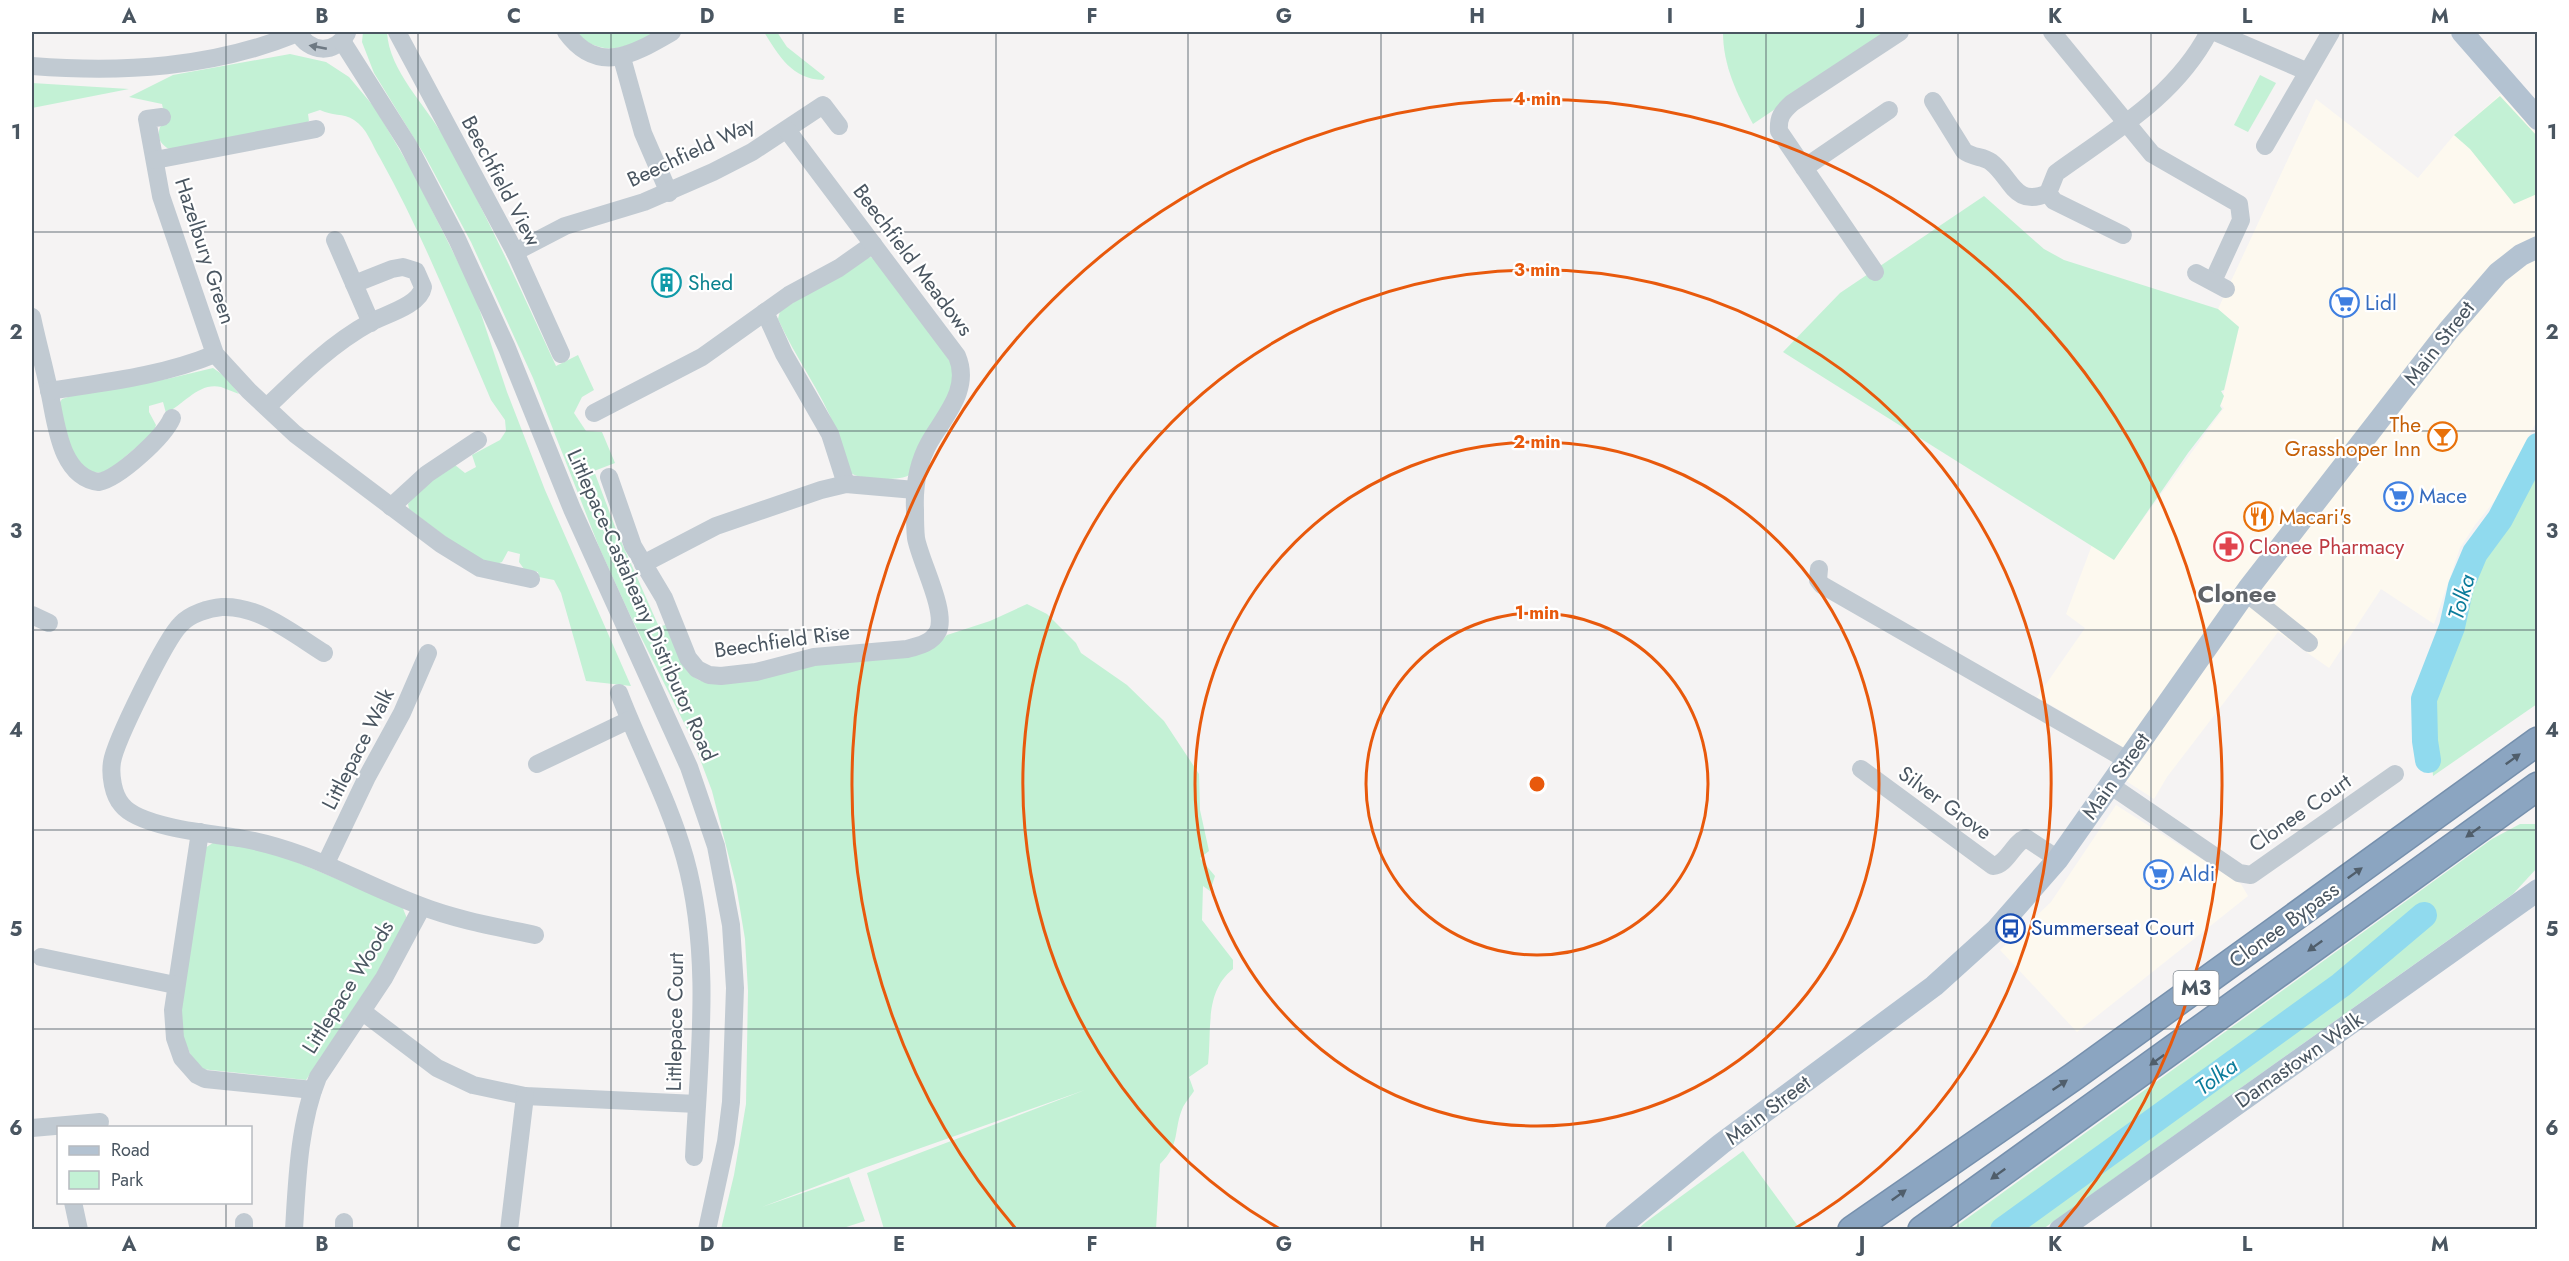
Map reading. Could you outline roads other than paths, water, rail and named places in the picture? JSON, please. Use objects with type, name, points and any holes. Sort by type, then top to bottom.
[{"type":"highway","name":"Clonee Bypass","points":[[1852,1230],[1918,1181],[2073,1077],[2538,741]]},
{"type":"highway","name":"Clonee Bypass","points":[[1922,1230],[2538,786]]},
{"type":"main road","points":[[2462,32],[2538,119]]},
{"type":"main road","name":"Main Street","points":[[1616,1230],[1721,1144],[1934,986],[1995,930],[2058,859],[2245,592],[2473,300],[2505,267],[2538,247]]},
{"type":"main road","name":"Damastown Walk","points":[[2060,1230],[2538,890]]},
{"type":"street","points":[[32,66],[103,70],[162,67],[235,55],[298,32],[303,40],[318,49],[335,47],[345,37]]},
{"type":"street","name":"Beechfield View","points":[[397,32],[514,252],[561,354]]},
{"type":"street","points":[[566,32],[580,48],[593,55],[622,58],[672,32]]},
{"type":"street","points":[[1875,272],[1786,141],[1779,130],[1778,121],[1782,111],[1899,32]]},
{"type":"street","points":[[2052,32],[2158,158],[2239,204],[2241,220],[2212,281]]},
{"type":"street","points":[[1934,101],[1964,151],[1971,156],[1991,162],[2004,179],[2023,196],[2035,199],[2048,193],[2056,174],[2127,122],[2180,78],[2209,32]]},
{"type":"street","points":[[2215,32],[2306,71]]},
{"type":"street","points":[[2265,146],[2306,71],[2331,32]]},
{"type":"street","name":"Littlepace-Castaheany Distributor Road","points":[[345,37],[408,145],[457,239],[507,348],[572,509],[689,767],[716,846],[731,925],[735,988],[731,1102],[726,1143],[707,1230]]},
{"type":"street","points":[[622,58],[643,133],[669,193]]},
{"type":"street","name":"Beechfield Way","points":[[514,252],[565,226],[669,193],[752,152],[823,105],[839,126]]},
{"type":"street","points":[[1804,168],[1889,110]]},
{"type":"street","name":"Hazelbury Green","points":[[162,117],[147,119],[161,196],[215,354],[267,407],[326,459],[391,507],[470,563],[490,571],[531,579]]},
{"type":"street","name":"Hazelbury Green","points":[[155,160],[316,129]]},
{"type":"street","name":"Beechfield Meadows","points":[[787,129],[957,356],[963,369],[960,388],[948,415],[928,444],[915,490],[916,539],[938,609],[940,624],[937,632]]},
{"type":"street","points":[[2048,193],[2054,201],[2123,235]]},
{"type":"street","points":[[335,240],[371,322]]},
{"type":"street","points":[[594,413],[702,357],[765,312],[873,244]]},
{"type":"street","points":[[267,407],[331,348],[371,322],[416,299],[422,293],[422,280],[416,271],[403,267],[354,284]]},
{"type":"street","points":[[765,312],[784,354],[830,434],[846,484]]},
{"type":"street","points":[[32,317],[56,429],[66,454],[76,470],[94,482],[104,481],[133,461],[169,425],[172,418]]},
{"type":"street","name":"Hazelbury Green","points":[[49,391],[182,368],[215,354]]},
{"type":"street","points":[[391,507],[427,474],[478,440]]},
{"type":"street","name":"Beechfield Rise","points":[[609,477],[633,546],[673,616],[688,658],[697,669],[709,675],[756,672],[814,657],[907,649],[922,645],[937,632]]},
{"type":"street","points":[[643,564],[716,526],[771,505],[846,484],[915,490]]},
{"type":"street","points":[[1819,569],[1817,576],[1822,585],[2127,760]]},
{"type":"street","points":[[2245,592],[2308,643]]},
{"type":"street","name":"Littlepace Woods","points":[[324,653],[257,614],[229,607],[191,616],[175,630],[114,752],[113,781],[121,804],[134,814],[200,832],[284,847],[326,863],[422,907],[536,935]]},
{"type":"street","points":[[32,615],[49,623]]},
{"type":"street","name":"Littlepace Walk","points":[[326,863],[367,777],[404,710],[428,653]]},
{"type":"street","name":"Littlepace Court","points":[[619,693],[671,815],[685,858],[695,904],[702,1001],[694,1157]]},
{"type":"street","points":[[537,764],[629,720]]},
{"type":"street","name":"Silver Grove","points":[[1861,769],[1993,866],[2001,863],[2026,837],[2058,859]]},
{"type":"street","name":"Clonee Court","points":[[2110,785],[2239,873],[2251,875],[2395,774]]},
{"type":"street","points":[[200,832],[173,1002],[175,1038],[182,1058],[196,1075],[214,1082],[313,1090]]},
{"type":"street","name":"Littlepace Woods","points":[[294,1230],[302,1148],[313,1090],[318,1077],[363,1012],[422,907]]},
{"type":"street","points":[[41,957],[175,985]]},
{"type":"street","points":[[363,1012],[456,1079],[473,1085],[525,1096],[697,1104]]},
{"type":"street","points":[[509,1230],[525,1096]]},
{"type":"street","points":[[68,1126],[100,1122]]},
{"type":"street","points":[[32,1128],[57,1127]]},
{"type":"street","points":[[73,1204],[79,1230]]},
{"type":"waterway","name":"Tolka","points":[[2428,760],[2424,699],[2452,627],[2461,586],[2475,553],[2500,519],[2538,446]]},
{"type":"waterway","name":"Tolka","points":[[2003,1230],[2341,985],[2424,915]]},
{"type":"place","name":"Shed","points":[[667,283]]},
{"type":"place","name":"Lidl","points":[[2344,303]]},
{"type":"place","name":"The Grasshoper Inn","points":[[2442,437]]},
{"type":"place","name":"Mace","points":[[2398,496]]},
{"type":"place","name":"Macari's","points":[[2258,517]]},
{"type":"place","name":"Clonee Pharmacy","points":[[2228,547]]},
{"type":"place","name":"Aldi","points":[[2158,874]]},
{"type":"place","name":"Summerseat Court","points":[[2010,928]]},
{"type":"district","name":"Clonee","points":[[2237,594]]}]
